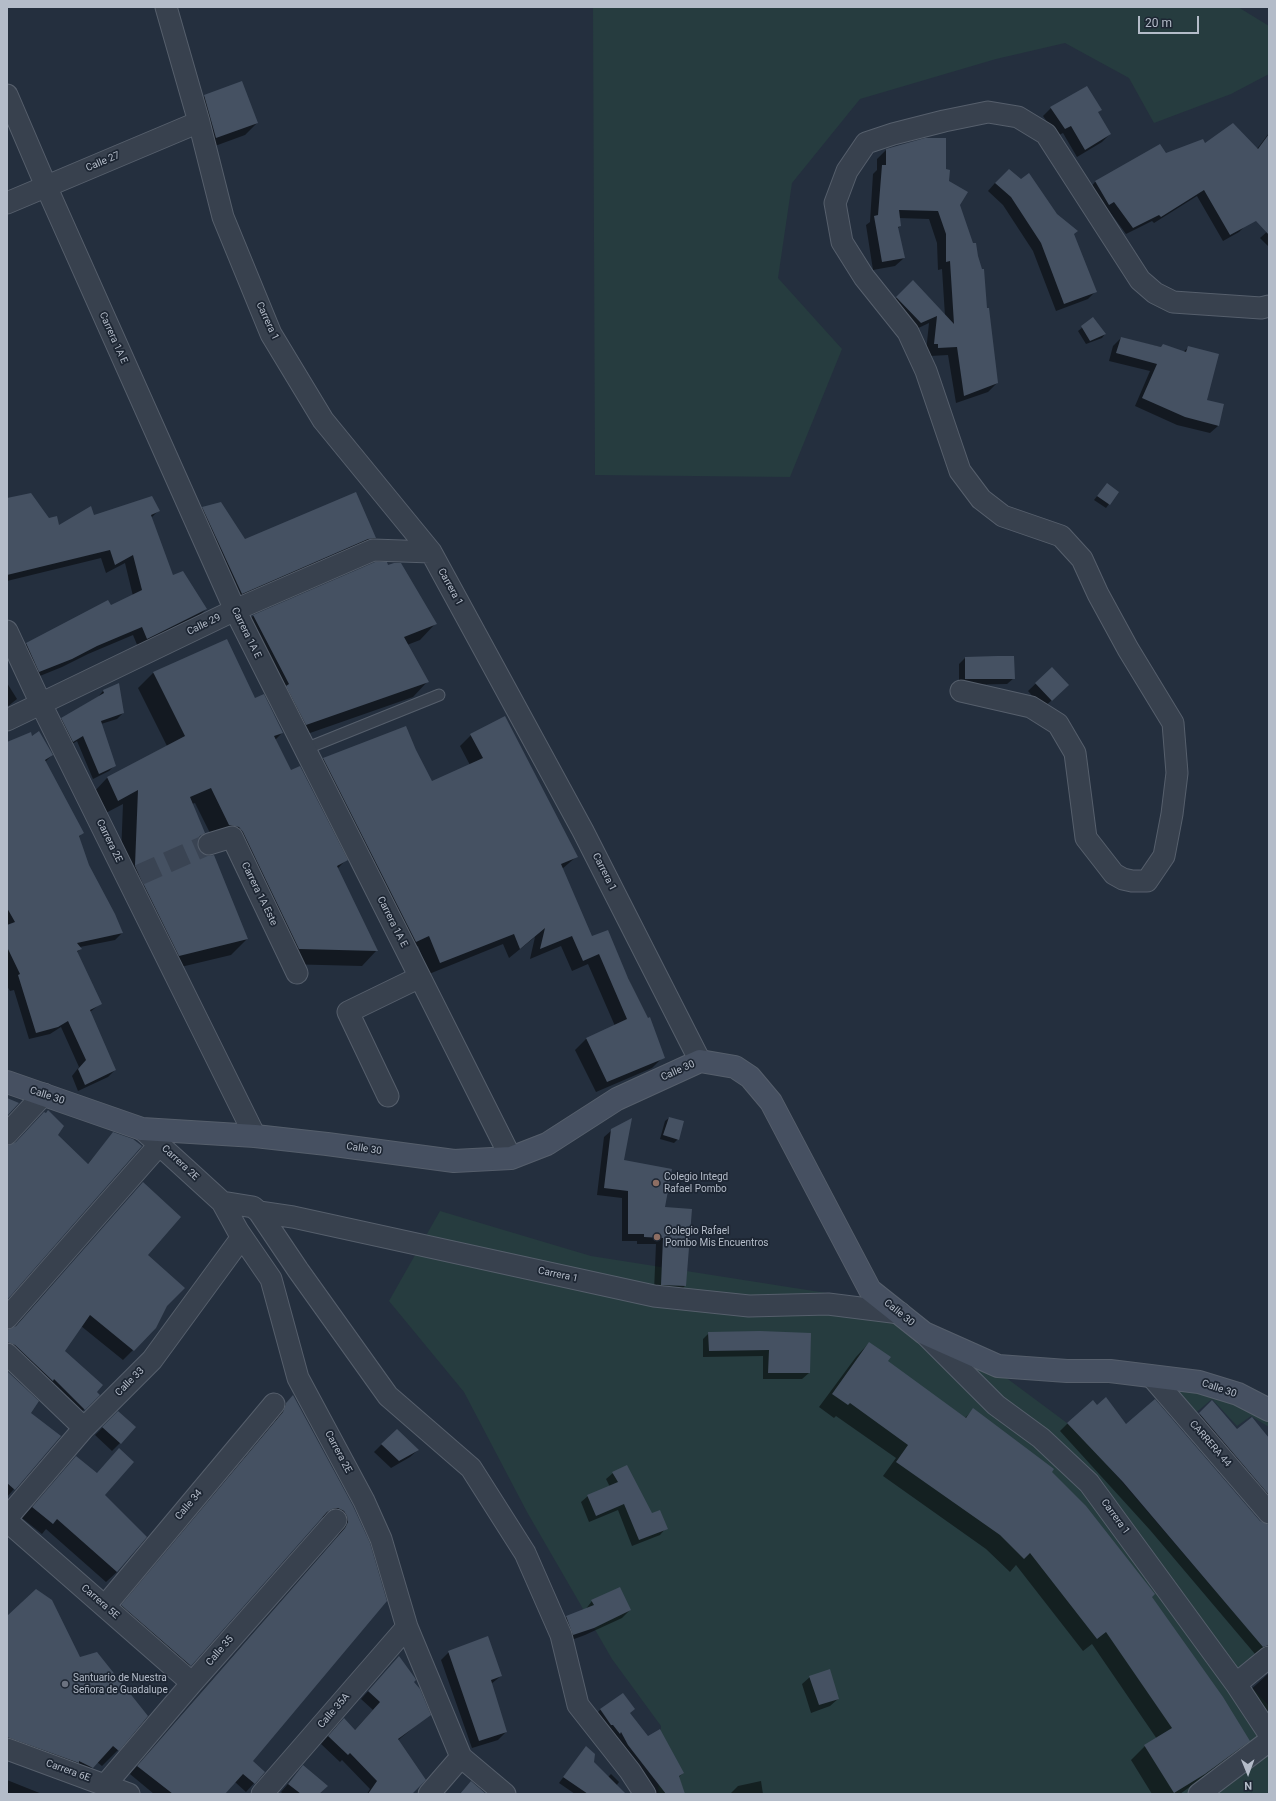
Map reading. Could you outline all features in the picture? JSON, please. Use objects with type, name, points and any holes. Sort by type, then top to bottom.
[{"type":"street","name":"Carrera 1","points":[[166,7],[199,122],[223,217],[271,334],[323,420],[431,552],[583,830],[700,1061]]},
{"type":"street","name":"Carrera 1A E","points":[[7,96],[235,610],[511,1158]]},
{"type":"street","points":[[961,691],[1031,708],[1058,724],[1075,753],[1086,838],[1114,874],[1127,880],[1147,881],[1164,856],[1172,814],[1178,773],[1173,723],[1098,594],[1082,559],[1061,536],[1003,516],[981,499],[960,471],[926,371],[908,332],[864,277],[842,242],[835,203],[847,171],[866,143],[944,120],[988,112],[1018,117],[1046,134],[1140,280],[1155,293],[1173,302],[1266,308]]},
{"type":"street","name":"Calle 27","points":[[7,203],[199,122]]},
{"type":"street","name":"Calle 29","points":[[7,720],[235,610],[373,550],[431,552]]},
{"type":"street","name":"Carrera 2E","points":[[7,631],[41,704],[134,877],[255,1136]]},
{"type":"street","name":"Carrera 1A Este","points":[[209,844],[232,837],[297,972]]},
{"type":"street","points":[[388,1096],[348,1012],[420,977]]},
{"type":"street","name":"Calle 30","points":[[7,1082],[142,1129],[255,1136],[454,1161],[511,1158],[546,1144],[617,1099],[700,1061],[735,1067],[750,1077],[771,1102],[870,1290],[924,1333],[998,1366],[1067,1371],[1110,1371],[1199,1382],[1238,1394],[1269,1410]]},
{"type":"street","points":[[7,1134],[44,1094]]},
{"type":"street","name":"Carrera 2E","points":[[142,1129],[222,1202],[240,1234],[271,1279],[298,1378],[364,1501],[381,1539],[407,1627],[461,1757],[505,1794]]},
{"type":"street","points":[[7,1318],[160,1144]]},
{"type":"street","name":"Carrera 1","points":[[222,1202],[654,1296],[749,1306],[828,1304],[900,1313]]},
{"type":"street","points":[[240,1234],[238,1220],[243,1212],[256,1210],[388,1396],[471,1468],[526,1553],[561,1635],[578,1705],[630,1771],[645,1794]]},
{"type":"street","name":"Calle 33","points":[[7,1518],[84,1428],[152,1360],[240,1234]]},
{"type":"street","name":"Carrera 1","points":[[924,1333],[996,1405],[1041,1438],[1089,1482],[1236,1684],[1269,1734]]},
{"type":"street","points":[[7,1354],[84,1428]]},
{"type":"street","name":"CARRERA 44","points":[[1151,1376],[1269,1513]]},
{"type":"street","name":"Calle 34","points":[[105,1606],[274,1404]]},
{"type":"street","name":"Calle 35","points":[[106,1784],[336,1520]]},
{"type":"street","name":"Carrera 5E","points":[[7,1521],[192,1684]]},
{"type":"street","name":"Calle 35A","points":[[262,1794],[407,1627]]},
{"type":"street","points":[[1236,1684],[1269,1657]]},
{"type":"street","points":[[1199,1794],[1269,1741]]},
{"type":"street","name":"Carrera 6E","points":[[7,1749],[106,1784],[129,1794]]},
{"type":"street","points":[[429,1794],[461,1757]]},
{"type":"lane","points":[[305,749],[439,695]]},
{"type":"green space","points":[[593,7],[1238,7],[1269,26],[1269,74],[1231,94],[1154,123],[1129,78],[1065,43],[996,59],[860,99],[792,183],[778,278],[842,349],[790,477],[595,475]]},
{"type":"green space","points":[[440,1211],[591,1256],[839,1295],[993,1368],[1067,1423],[1098,1454],[1269,1653],[1248,1683],[1269,1706],[1269,1794],[658,1794],[661,1726],[612,1659],[527,1512],[464,1392],[389,1301]]},
{"type":"green space","points":[[1159,1381],[1198,1386],[1269,1419],[1269,1427],[1251,1416],[1237,1426],[1212,1399],[1192,1416]]},
{"type":"building","points":[[242,81],[258,123],[216,138],[204,95]]},
{"type":"building","points":[[1087,86],[1102,110],[1098,112],[1111,134],[1085,150],[1071,126],[1065,129],[1050,107]]},
{"type":"building","points":[[1233,123],[1258,149],[1269,134],[1269,235],[1256,221],[1230,235],[1204,190],[1161,217],[1159,215],[1133,228],[1114,202],[1109,205],[1095,181],[1160,144],[1166,153],[1203,139],[1205,143]]},
{"type":"building","points":[[925,138],[946,138],[946,169],[950,170],[949,181],[968,192],[960,205],[973,243],[976,243],[982,269],[984,269],[987,308],[989,308],[998,383],[964,396],[957,347],[938,348],[938,344],[934,344],[937,316],[921,323],[896,297],[913,280],[954,324],[950,261],[946,262],[946,234],[938,211],[899,210],[901,226],[898,227],[905,258],[882,262],[874,216],[878,215],[882,165],[886,165],[886,149]]},
{"type":"building","points":[[1009,169],[1021,179],[1029,173],[1057,214],[1078,231],[1074,234],[1097,292],[1064,304],[1041,243],[1011,197],[995,183]]},
{"type":"building","points":[[1093,317],[1106,334],[1090,341],[1081,326]]},
{"type":"building","points":[[1121,337],[1161,347],[1163,344],[1186,352],[1188,346],[1219,354],[1207,400],[1224,404],[1219,426],[1185,417],[1142,398],[1157,364],[1116,353]]},
{"type":"building","points":[[1107,483],[1119,492],[1110,505],[1097,496]]},
{"type":"building","points":[[356,492],[376,538],[368,539],[242,594],[202,507],[221,502],[245,539]]},
{"type":"building","points":[[31,493],[49,518],[57,516],[59,525],[91,506],[94,515],[152,496],[160,511],[151,515],[173,575],[183,571],[207,609],[147,639],[142,627],[97,646],[72,659],[39,672],[26,643],[108,600],[111,605],[142,590],[133,555],[115,565],[110,550],[7,575],[7,498]]},
{"type":"building","points":[[375,562],[387,562],[388,565],[401,563],[437,624],[404,637],[429,682],[306,725],[286,686],[289,684],[253,615]]},
{"type":"building","points":[[227,639],[255,698],[264,694],[283,733],[274,736],[291,770],[300,766],[348,860],[337,866],[378,951],[299,949],[243,832],[239,827],[229,825],[211,788],[190,797],[205,833],[200,836],[197,841],[197,847],[206,856],[214,855],[248,939],[179,956],[143,883],[135,865],[138,790],[118,801],[107,777],[185,736],[153,672]]},
{"type":"building","points":[[1014,656],[1015,679],[965,679],[965,657]]},
{"type":"building","points":[[1052,667],[1069,685],[1052,701],[1035,683]]},
{"type":"building","points":[[119,683],[124,713],[101,721],[116,766],[99,774],[83,736],[73,742],[61,718],[104,693],[103,690]]},
{"type":"building","points":[[505,716],[578,857],[561,864],[592,936],[608,930],[628,978],[648,1018],[650,1017],[665,1058],[607,1082],[586,1038],[627,1019],[599,954],[583,961],[572,936],[540,949],[545,928],[520,949],[514,934],[440,963],[429,936],[416,942],[323,758],[406,726],[416,750],[432,781],[483,758],[470,734]]},
{"type":"building","points":[[39,731],[53,755],[45,760],[84,833],[79,836],[89,865],[115,914],[123,933],[77,943],[82,949],[77,951],[102,1004],[90,1010],[116,1070],[85,1085],[78,1069],[86,1060],[68,1021],[58,1027],[36,1033],[18,975],[20,974],[7,947],[7,925],[15,922],[7,908],[7,742],[31,732],[32,736]]},
{"type":"building","points":[[7,1098],[19,1103],[7,1116]]},
{"type":"building","points":[[48,1110],[64,1126],[58,1135],[88,1164],[113,1132],[133,1139],[142,1146],[7,1300],[7,1146],[16,1142],[44,1112],[46,1113]]},
{"type":"building","points":[[669,1117],[684,1121],[679,1140],[663,1135]]},
{"type":"building","points":[[632,1118],[624,1160],[672,1169],[665,1207],[692,1209],[686,1286],[661,1285],[663,1238],[644,1237],[644,1234],[628,1234],[628,1191],[604,1188],[611,1129]]},
{"type":"building","points":[[143,1182],[181,1217],[148,1255],[185,1288],[167,1306],[156,1328],[134,1351],[90,1315],[65,1351],[103,1385],[97,1392],[100,1395],[85,1410],[54,1379],[53,1381],[15,1345],[7,1342],[7,1330],[16,1326]]},
{"type":"building","points":[[760,1331],[811,1333],[810,1373],[768,1373],[769,1350],[709,1351],[708,1332]]},
{"type":"building","points":[[869,1342],[891,1357],[888,1361],[966,1418],[973,1408],[1054,1469],[1052,1472],[1086,1506],[1155,1594],[1152,1597],[1223,1697],[1250,1741],[1205,1774],[1174,1793],[1144,1745],[1172,1728],[1106,1632],[1097,1639],[1030,1553],[1024,1559],[1000,1535],[896,1462],[908,1445],[850,1403],[848,1405],[832,1394]]},
{"type":"building","points":[[7,1371],[39,1401],[31,1413],[61,1436],[15,1490],[7,1483]]},
{"type":"building","points":[[293,1395],[353,1506],[370,1543],[387,1601],[253,1761],[265,1772],[255,1784],[243,1774],[225,1794],[173,1794],[137,1766],[345,1528],[348,1522],[347,1516],[344,1511],[338,1508],[327,1512],[191,1666],[121,1605],[283,1412],[286,1403]]},
{"type":"building","points":[[1106,1397],[1126,1424],[1155,1399],[1260,1521],[1269,1525],[1269,1645],[1263,1647],[1123,1482],[1067,1423],[1093,1400],[1097,1405]]},
{"type":"building","points":[[1212,1400],[1237,1429],[1252,1417],[1269,1438],[1269,1495],[1199,1413]]},
{"type":"building","points":[[118,1411],[136,1427],[121,1444],[102,1427]]},
{"type":"building","points":[[397,1429],[419,1450],[399,1461],[381,1444]]},
{"type":"building","points":[[119,1448],[134,1462],[105,1495],[147,1537],[117,1572],[57,1519],[53,1524],[32,1507],[76,1456],[97,1473]]},
{"type":"building","points":[[627,1465],[652,1513],[660,1510],[668,1529],[639,1540],[624,1504],[596,1516],[587,1495],[618,1482],[612,1472]]},
{"type":"building","points":[[620,1587],[631,1610],[594,1628],[573,1635],[566,1616],[594,1605],[591,1600]]},
{"type":"building","name":"Santuario de Nuestra Señora de Guadalupe","points":[[36,1589],[52,1600],[80,1657],[97,1652],[148,1716],[119,1751],[113,1746],[93,1768],[79,1761],[79,1763],[7,1737],[7,1616]]},
{"type":"building","points":[[488,1636],[502,1676],[491,1680],[507,1732],[479,1741],[448,1651]]},
{"type":"building","points":[[399,1656],[415,1678],[416,1680],[414,1682],[420,1689],[431,1715],[398,1739],[426,1780],[412,1794],[368,1794],[377,1781],[350,1753],[348,1755],[328,1736],[344,1718],[355,1730],[380,1702],[368,1691]]},
{"type":"building","points":[[830,1669],[839,1699],[819,1705],[809,1676]]},
{"type":"building","points":[[623,1693],[635,1709],[630,1713],[648,1736],[660,1729],[684,1773],[679,1776],[685,1794],[666,1794],[628,1745],[621,1732],[620,1734],[613,1725],[611,1725],[600,1709]]},
{"type":"building","points":[[586,1746],[595,1754],[594,1762],[626,1794],[588,1794],[563,1777]]},
{"type":"building","points":[[303,1765],[328,1786],[319,1794],[301,1794],[288,1784]]},
{"type":"building","points":[[471,1781],[486,1794],[460,1794]]},
{"type":"tunnel","points":[[139,875],[209,844]]},
{"type":"place","name":"Colegio Integd Rafael Pombo","points":[[656,1183]]},
{"type":"place","name":"Colegio Rafael Pombo Mis Encuentros","points":[[657,1237]]},
{"type":"place","name":"Santuario de Nuestra Señora de Guadalupe","points":[[65,1684]]}]
